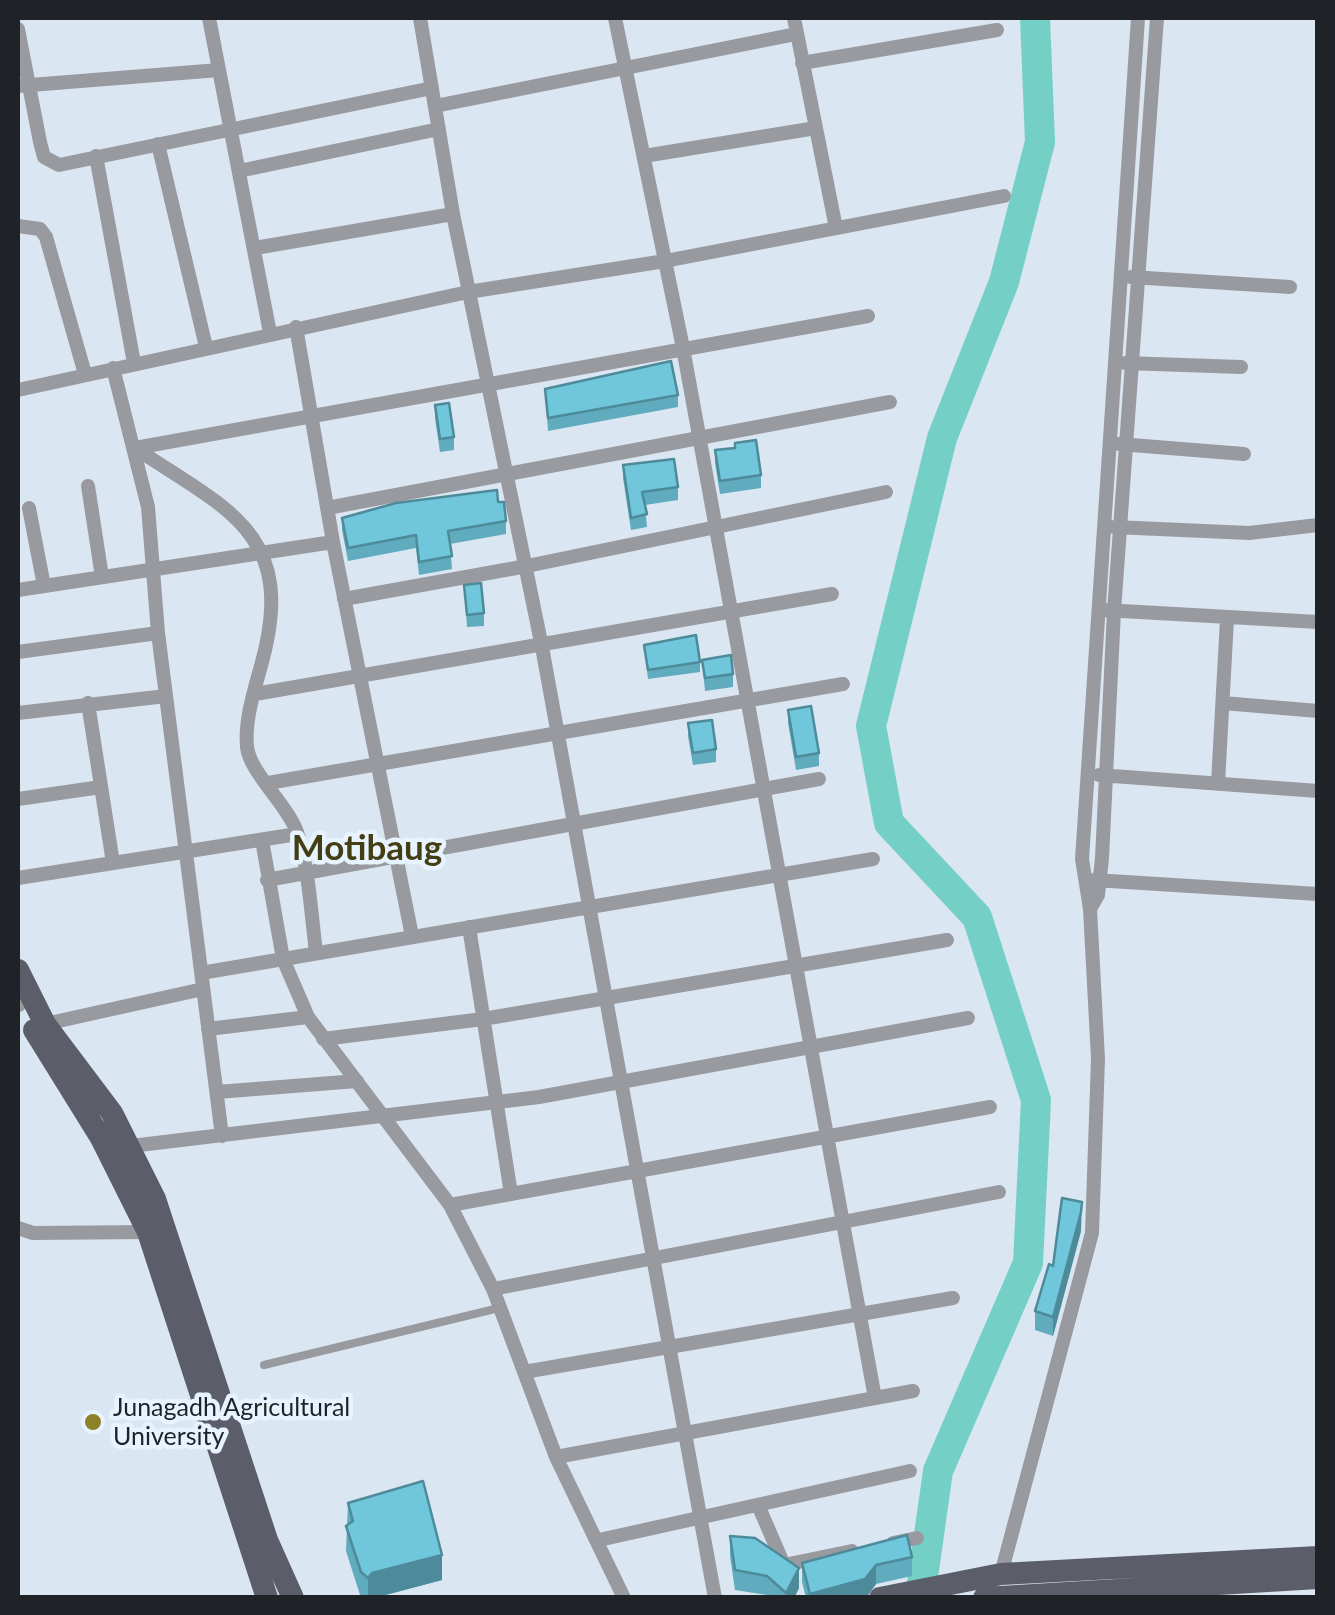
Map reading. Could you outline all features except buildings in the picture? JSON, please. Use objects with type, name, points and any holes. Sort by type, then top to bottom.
[{"type":"main road","points":[[18,970],[45,1024],[97,1090],[131,1146],[155,1199],[267,1540],[293,1598]]},
{"type":"main road","points":[[18,1004],[101,1138],[148,1232],[267,1598]]},
{"type":"main road","points":[[880,1598],[906,1590],[960,1586],[1001,1574],[1318,1557]]},
{"type":"main road","points":[[984,1598],[1124,1593],[1318,1578]]},
{"type":"street","points":[[209,18],[270,333]]},
{"type":"street","points":[[420,18],[453,214],[527,566],[586,906],[640,1171],[715,1598]]},
{"type":"street","points":[[615,18],[684,348],[874,1398]]},
{"type":"street","points":[[794,18],[836,228]]},
{"type":"street","points":[[1112,527],[1109,443],[1138,18]]},
{"type":"street","points":[[1092,880],[1088,774],[1112,527],[1125,444],[1157,18]]},
{"type":"street","points":[[18,29],[23,85],[44,157],[59,166],[432,88]]},
{"type":"street","points":[[802,63],[997,30]]},
{"type":"street","points":[[435,106],[796,34]]},
{"type":"street","points":[[23,85],[219,70]]},
{"type":"street","points":[[644,156],[816,128]]},
{"type":"street","points":[[239,172],[438,130]]},
{"type":"street","points":[[158,144],[206,347]]},
{"type":"street","points":[[96,156],[134,364]]},
{"type":"street","points":[[18,390],[468,292],[665,261],[1004,196]]},
{"type":"street","points":[[255,248],[453,214]]},
{"type":"street","points":[[18,226],[40,229],[46,237],[84,374]]},
{"type":"street","points":[[1120,276],[1290,287]]},
{"type":"street","points":[[136,448],[868,316]]},
{"type":"street","points":[[296,327],[358,677],[412,936]]},
{"type":"street","points":[[1114,362],[1242,368]]},
{"type":"street","points":[[113,368],[136,448],[154,568],[158,633],[222,1136]]},
{"type":"street","points":[[327,508],[890,402]]},
{"type":"street","points":[[1109,443],[1244,454]]},
{"type":"street","points":[[136,448],[239,522],[264,552],[275,600],[248,749],[284,803],[298,834],[316,952]]},
{"type":"street","points":[[88,486],[102,577]]},
{"type":"street","points":[[344,599],[715,529],[886,492]]},
{"type":"street","points":[[29,508],[44,586]]},
{"type":"street","points":[[1112,527],[1249,534],[1318,525]]},
{"type":"street","points":[[18,590],[333,542]]},
{"type":"street","points":[[255,694],[832,594]]},
{"type":"street","points":[[1106,610],[1318,622]]},
{"type":"street","points":[[1001,1574],[1092,1233],[1098,1059],[1090,909],[1106,775],[1106,610]]},
{"type":"street","points":[[1218,783],[1228,618]]},
{"type":"street","points":[[18,652],[158,633]]},
{"type":"street","points":[[268,782],[843,684]]},
{"type":"street","points":[[18,713],[166,696]]},
{"type":"street","points":[[88,703],[113,863]]},
{"type":"street","points":[[1222,703],[1318,711]]},
{"type":"street","points":[[1088,774],[1318,791]]},
{"type":"street","points":[[267,880],[819,778]]},
{"type":"street","points":[[18,799],[101,787]]},
{"type":"street","points":[[18,878],[298,834]]},
{"type":"street","points":[[262,840],[283,959],[308,1016],[450,1206],[493,1288],[556,1456],[624,1598]]},
{"type":"street","points":[[45,1024],[316,952],[874,859]]},
{"type":"street","points":[[1092,880],[1318,894]]},
{"type":"street","points":[[470,927],[511,1194]]},
{"type":"street","points":[[323,1039],[483,1018],[795,962],[947,940]]},
{"type":"street","points":[[208,1029],[308,1016]]},
{"type":"street","points":[[131,1146],[496,1104],[968,1018]]},
{"type":"street","points":[[217,1092],[357,1081]]},
{"type":"street","points":[[450,1206],[990,1108]]},
{"type":"street","points":[[493,1288],[1000,1192]]},
{"type":"street","points":[[18,1228],[33,1233],[148,1232]]},
{"type":"street","points":[[524,1372],[954,1298]]},
{"type":"street","points":[[556,1456],[913,1391]]},
{"type":"street","points":[[599,1540],[910,1472]]},
{"type":"street","points":[[758,1506],[784,1564],[860,1549]]},
{"type":"street","points":[[879,1545],[917,1538]]},
{"type":"lane","points":[[264,1365],[498,1308]]},
{"type":"waterway","points":[[920,1598],[938,1471],[1028,1263],[1036,1100],[977,917],[889,823],[871,726],[942,438],[1004,282],[1040,142],[1035,18]]},
{"type":"place","name":"Junagadh Agricultural University","points":[[93,1422]]},
{"type":"district","name":"Motibaug","points":[[367,849]]}]
